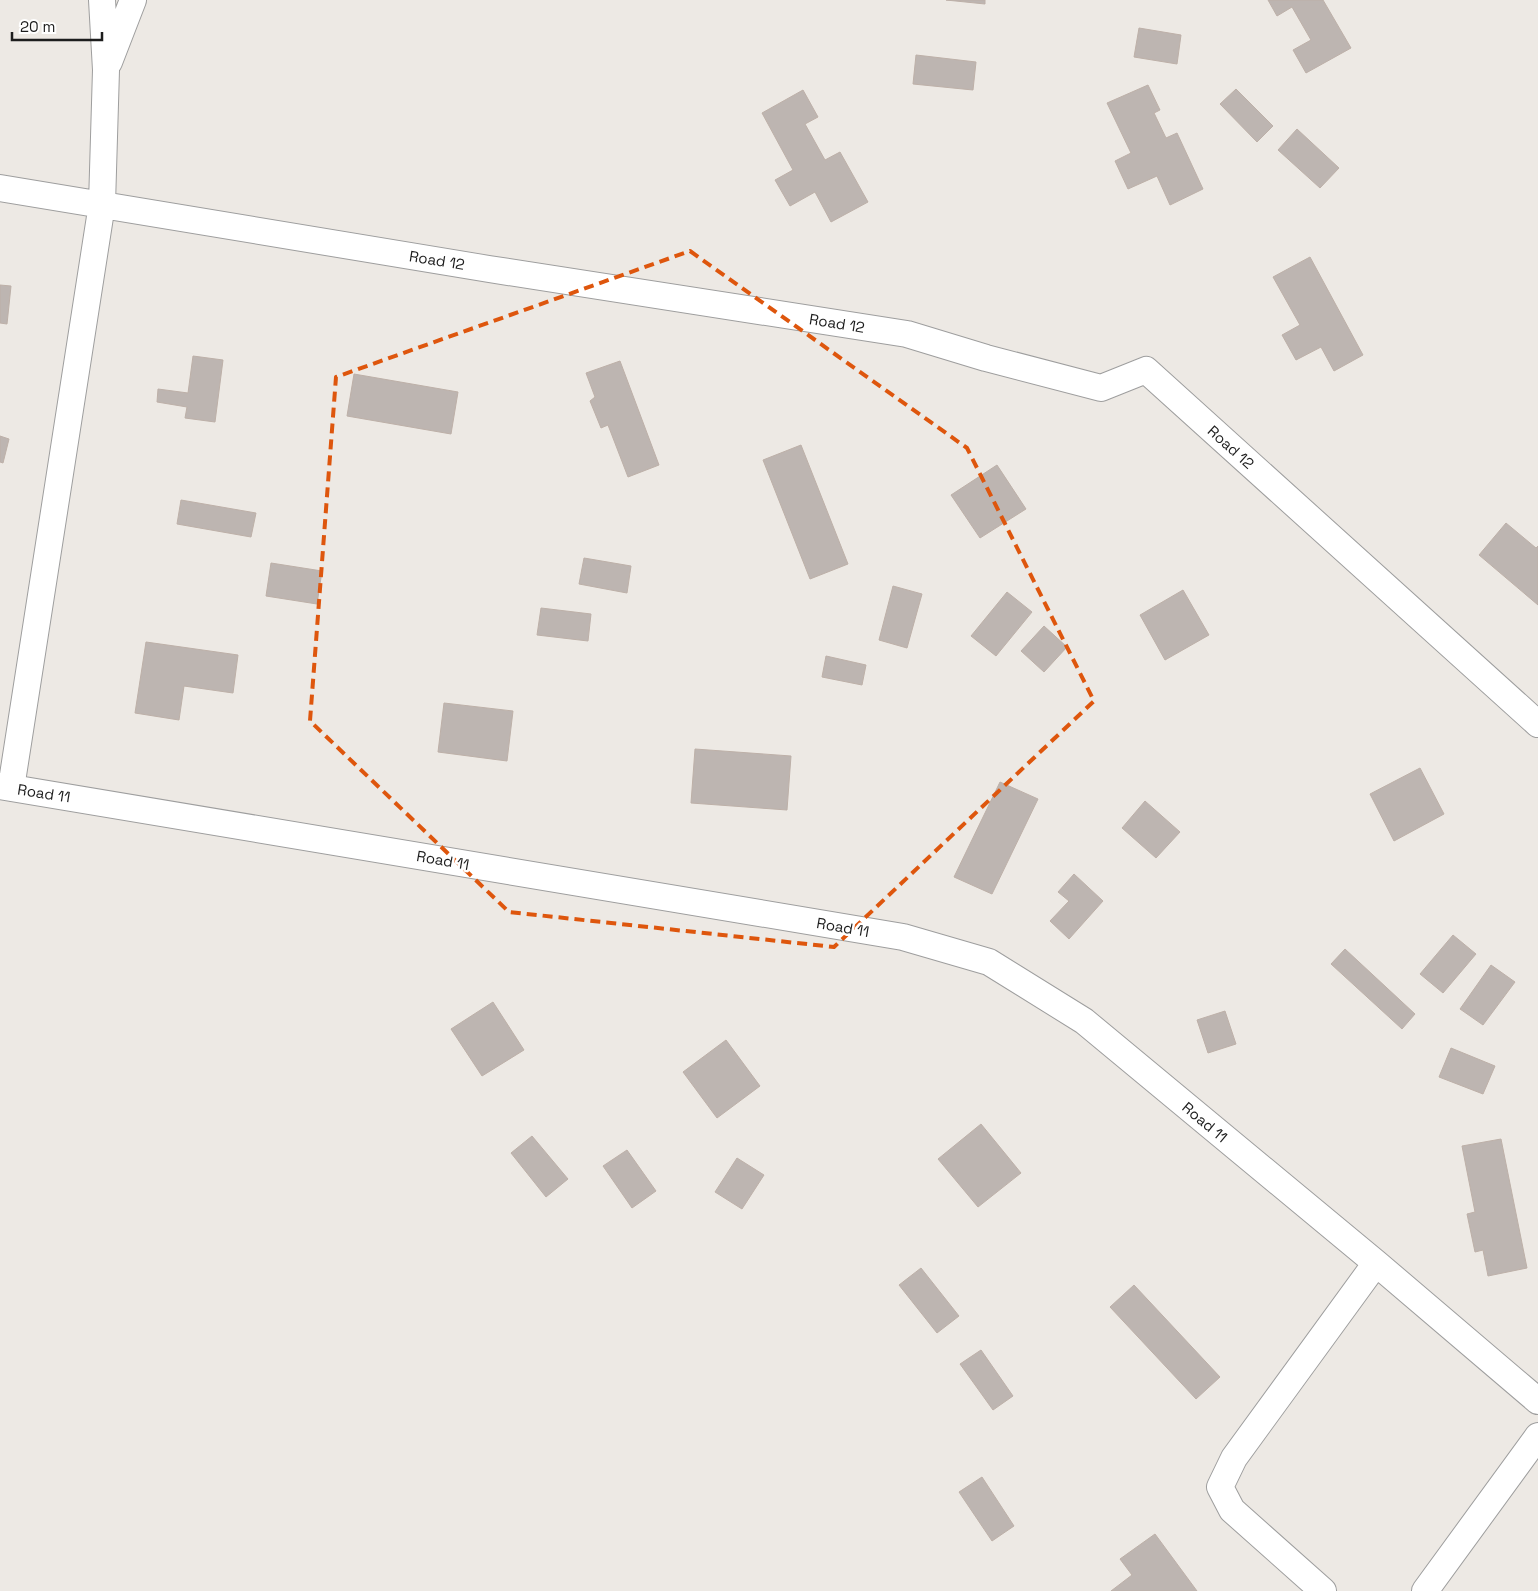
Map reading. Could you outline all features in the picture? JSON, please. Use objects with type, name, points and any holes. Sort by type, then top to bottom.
[{"type":"street","points":[[6,787],[102,204],[106,70],[102,0]]},
{"type":"street","points":[[106,70],[133,0]]},
{"type":"street","name":"Road 12","points":[[0,188],[480,267],[907,334],[986,358],[1102,388],[1146,370],[1538,724]]},
{"type":"street","name":"Road 11","points":[[6,787],[903,937],[989,962],[1084,1021],[1376,1263],[1538,1401]]},
{"type":"street","points":[[1323,1591],[1232,1510],[1220,1488],[1234,1458],[1376,1263]]},
{"type":"street","points":[[1425,1591],[1538,1436]]},
{"type":"highlighted area","points":[[690,251],[967,448],[1094,701],[834,947],[509,912],[310,721],[336,377]]},
{"type":"building","points":[[946,0],[985,0],[985,4]]},
{"type":"building","points":[[1268,0],[1323,0],[1351,48],[1306,73],[1293,50],[1311,40],[1292,7],[1277,16]]},
{"type":"building","points":[[1139,28],[1181,35],[1177,64],[1134,57]]},
{"type":"building","points":[[916,55],[976,62],[973,90],[913,84]]},
{"type":"building","points":[[1148,85],[1160,110],[1154,113],[1166,138],[1177,133],[1203,189],[1170,205],[1157,176],[1128,189],[1115,161],[1131,153],[1107,103]]},
{"type":"building","points":[[1236,89],[1273,126],[1257,142],[1220,104]]},
{"type":"building","points":[[803,90],[818,117],[805,124],[825,160],[840,152],[868,202],[831,222],[815,192],[790,206],[775,180],[793,170],[762,113]]},
{"type":"building","points":[[1297,129],[1339,168],[1320,188],[1278,150]]},
{"type":"building","points":[[1310,257],[1363,355],[1334,371],[1321,347],[1296,360],[1282,335],[1300,325],[1273,277]]},
{"type":"building","points":[[0,285],[11,286],[7,324],[0,323]]},
{"type":"building","points":[[193,356],[223,360],[215,422],[185,418],[187,407],[157,402],[158,389],[188,393]]},
{"type":"building","points":[[620,361],[659,465],[628,477],[608,425],[601,428],[590,401],[595,397],[586,373]]},
{"type":"building","points":[[354,374],[458,392],[451,434],[347,416]]},
{"type":"building","points":[[0,436],[9,439],[3,463],[0,462]]},
{"type":"building","points":[[801,445],[848,564],[810,579],[763,460]]},
{"type":"building","points":[[997,465],[1026,509],[980,538],[951,495]]},
{"type":"building","points":[[181,500],[256,513],[251,537],[177,524]]},
{"type":"building","points":[[1506,523],[1536,548],[1538,546],[1538,605],[1479,555]]},
{"type":"building","points":[[584,558],[631,566],[627,593],[579,584]]},
{"type":"building","points":[[271,563],[322,571],[317,604],[266,596]]},
{"type":"building","points":[[893,586],[922,594],[907,648],[879,640]]},
{"type":"building","points":[[1183,590],[1209,635],[1165,660],[1140,615]]},
{"type":"building","points":[[1007,592],[1032,612],[996,656],[971,636]]},
{"type":"building","points":[[541,608],[591,614],[588,641],[537,635]]},
{"type":"building","points":[[1044,626],[1067,647],[1044,672],[1021,651]]},
{"type":"building","points":[[146,642],[238,655],[233,693],[184,686],[179,720],[135,713]]},
{"type":"building","points":[[826,656],[866,665],[862,685],[822,677]]},
{"type":"building","points":[[444,703],[513,711],[507,761],[438,752]]},
{"type":"building","points":[[695,749],[791,756],[787,810],[691,803]]},
{"type":"building","points":[[1420,768],[1444,814],[1394,841],[1370,794]]},
{"type":"building","points":[[1000,782],[1038,799],[992,894],[954,877]]},
{"type":"building","points":[[1145,801],[1180,832],[1156,858],[1122,828]]},
{"type":"building","points":[[1074,874],[1103,901],[1069,939],[1050,921],[1069,901],[1058,892]]},
{"type":"building","points":[[1453,935],[1476,954],[1443,993],[1420,974]]},
{"type":"building","points":[[1345,949],[1415,1014],[1402,1029],[1331,964]]},
{"type":"building","points":[[1491,965],[1515,982],[1483,1025],[1460,1009]]},
{"type":"building","points":[[493,1002],[524,1050],[482,1076],[451,1029]]},
{"type":"building","points":[[1225,1011],[1236,1044],[1208,1053],[1197,1020]]},
{"type":"building","points":[[726,1040],[760,1086],[717,1118],[683,1072]]},
{"type":"building","points":[[1451,1048],[1495,1066],[1483,1094],[1439,1077]]},
{"type":"building","points":[[981,1124],[1021,1173],[978,1207],[938,1159]]},
{"type":"building","points":[[532,1136],[568,1179],[546,1197],[511,1153]]},
{"type":"building","points":[[1501,1139],[1527,1268],[1488,1276],[1483,1250],[1475,1252],[1467,1214],[1475,1212],[1462,1146]]},
{"type":"building","points":[[627,1150],[656,1191],[632,1208],[603,1166]]},
{"type":"building","points":[[737,1158],[764,1175],[742,1209],[715,1192]]},
{"type":"building","points":[[921,1268],[959,1316],[937,1333],[899,1285]]},
{"type":"building","points":[[1134,1285],[1220,1377],[1196,1399],[1110,1307]]},
{"type":"building","points":[[981,1350],[1013,1396],[993,1410],[960,1364]]},
{"type":"building","points":[[982,1477],[1014,1526],[992,1541],[959,1492]]},
{"type":"building","points":[[1155,1534],[1197,1591],[1111,1591],[1132,1575],[1120,1559]]}]
